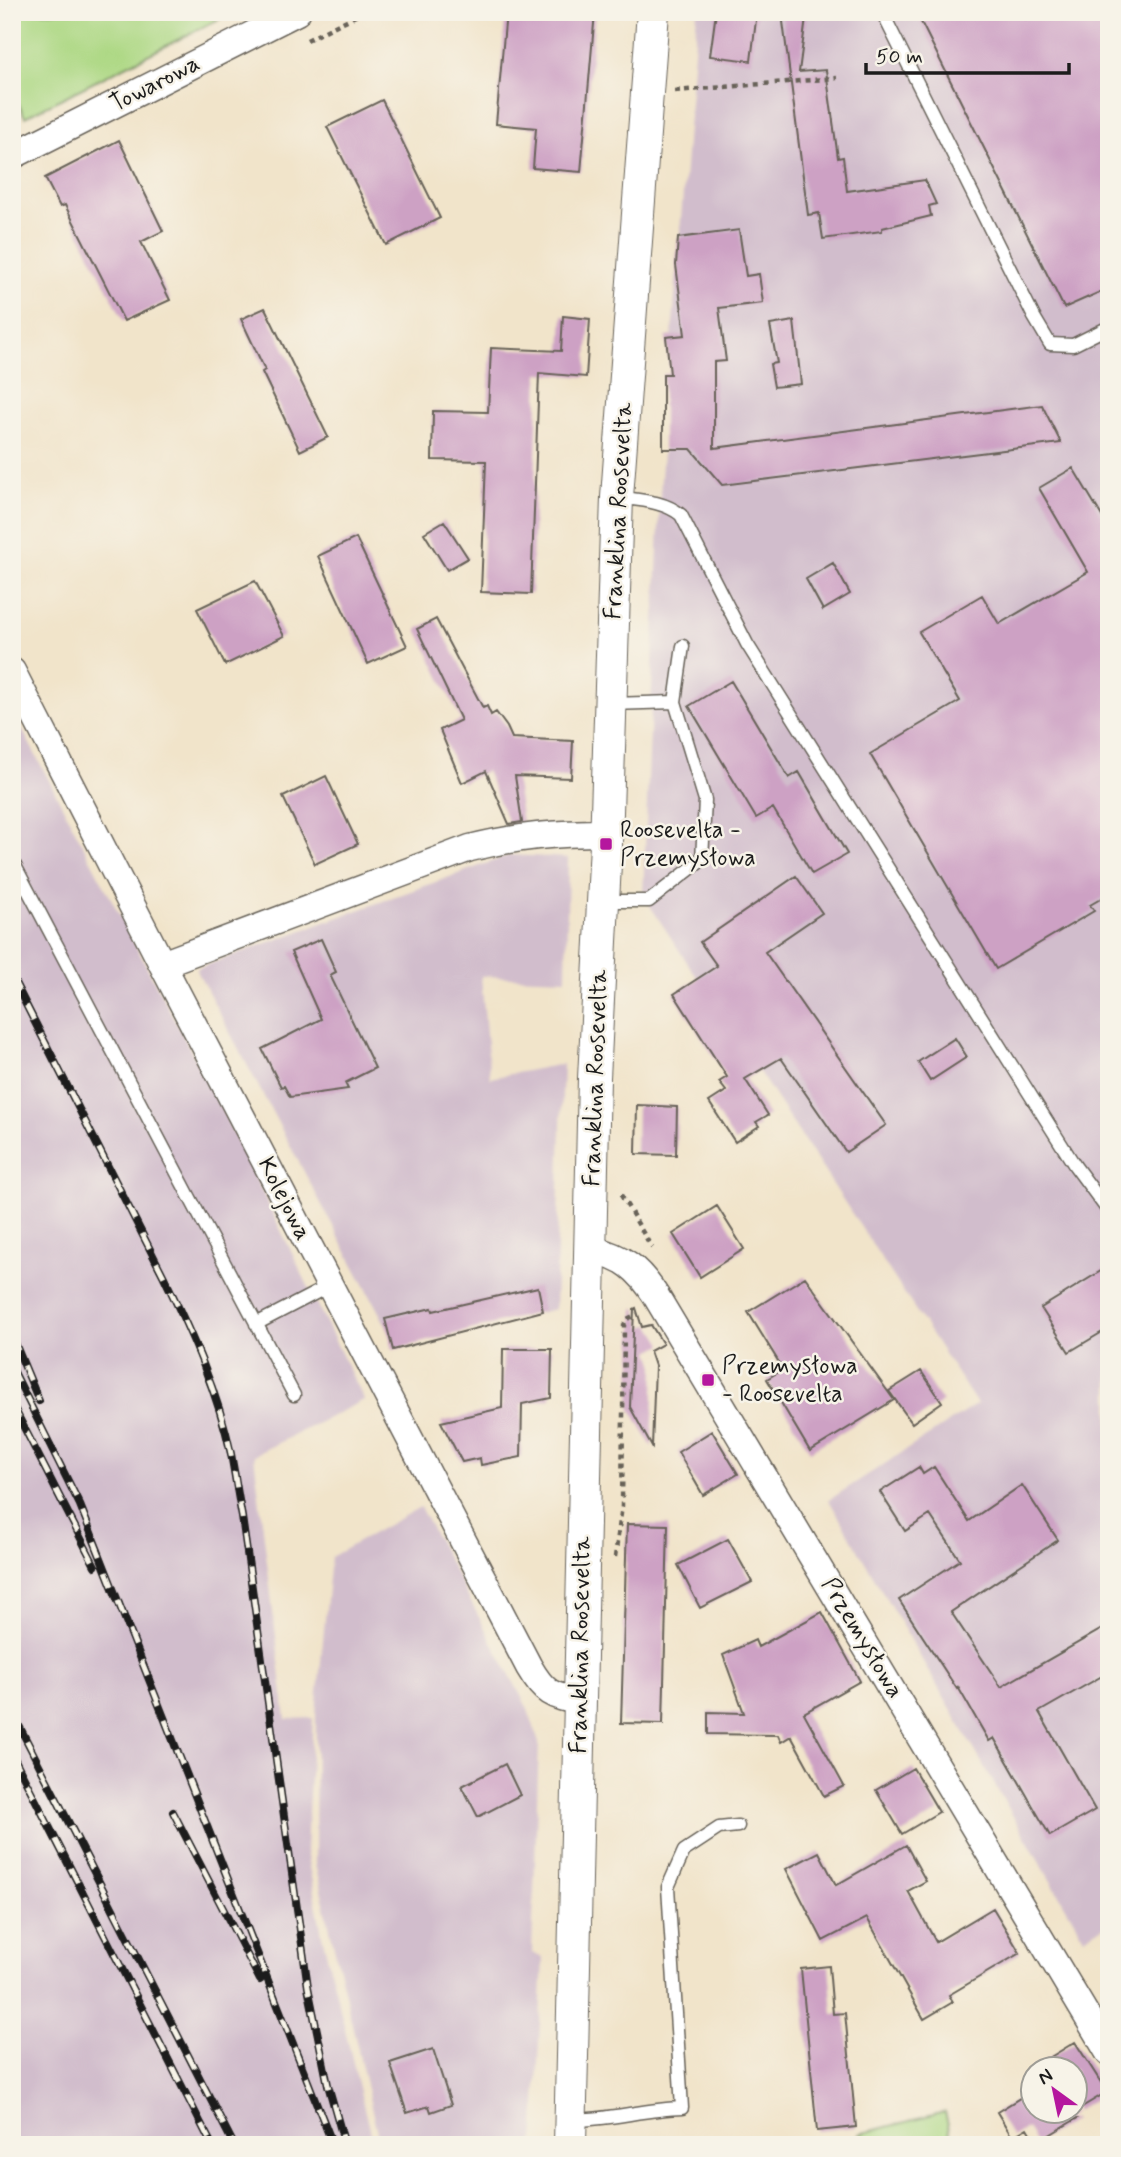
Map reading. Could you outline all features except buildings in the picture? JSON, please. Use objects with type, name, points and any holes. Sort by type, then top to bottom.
[{"type":"street","name":"Towarowa","points":[[12,156],[297,12]]},
{"type":"street","name":"Franklina Roosevelta","points":[[570,2132],[594,1078],[606,833],[617,497],[653,12]]},
{"type":"street","name":"Kolejowa","points":[[12,671],[329,1286],[540,1685],[554,1696],[579,1701]]},
{"type":"street","points":[[162,964],[470,848],[544,834],[606,833]]},
{"type":"street","name":"Przemysłowa","points":[[591,1249],[627,1262],[643,1276],[656,1296],[1109,2053]]},
{"type":"lane","points":[[881,12],[1050,344],[1073,345],[1109,327]]},
{"type":"lane","points":[[617,497],[666,506],[681,515],[747,644],[1075,1166],[1109,1212]]},
{"type":"lane","points":[[603,901],[649,901],[702,860],[705,800],[675,702],[683,646]]},
{"type":"lane","points":[[611,704],[675,702]]},
{"type":"lane","points":[[12,860],[294,1395]]},
{"type":"lane","points":[[256,1324],[329,1286]]},
{"type":"lane","points":[[570,2132],[598,2120],[667,2108],[682,2108],[668,1887],[684,1851],[719,1828],[738,1826]]},
{"type":"path","points":[[671,91],[837,78]]},
{"type":"path","points":[[619,1189],[653,1248]]},
{"type":"shaded area","points":[[697,12],[1109,12],[1109,1923],[1084,1938],[829,1500],[977,1404],[643,895],[661,478]]},
{"type":"shaded area","points":[[12,710],[222,1110],[364,1400],[254,1455],[286,1719],[313,1718],[306,1851],[322,1935],[373,2145],[12,2145]]},
{"type":"shaded area","points":[[510,855],[568,858],[566,979],[481,976],[490,1078],[563,1064],[555,1309],[397,1346],[196,969]]},
{"type":"shaded area","points":[[420,1507],[527,1707],[539,1742],[532,1953],[543,1958],[534,2145],[380,2145],[315,1864],[316,1713],[331,1557]]},
{"type":"green space","points":[[12,12],[233,12],[25,117],[12,91]]},
{"type":"green space","points":[[945,2112],[953,2145],[862,2145],[859,2134]]},
{"type":"railway","points":[[12,977],[174,1298],[203,1363],[219,1408],[231,1454],[242,1517],[308,1987],[328,2085],[345,2145]]},
{"type":"railway","points":[[12,1336],[39,1401]]},
{"type":"railway","points":[[12,1368],[80,1505],[333,2145]]},
{"type":"railway","points":[[12,1404],[95,1566]]},
{"type":"railway","points":[[12,1712],[234,2145]]},
{"type":"railway","points":[[12,1754],[212,2145]]},
{"type":"railway","points":[[173,1812],[260,1980]]},
{"type":"place","name":"Roosevelta - Przemysłowa","points":[[606,844]]},
{"type":"place","name":"Przemysłowa - Roosevelta","points":[[708,1380]]}]
